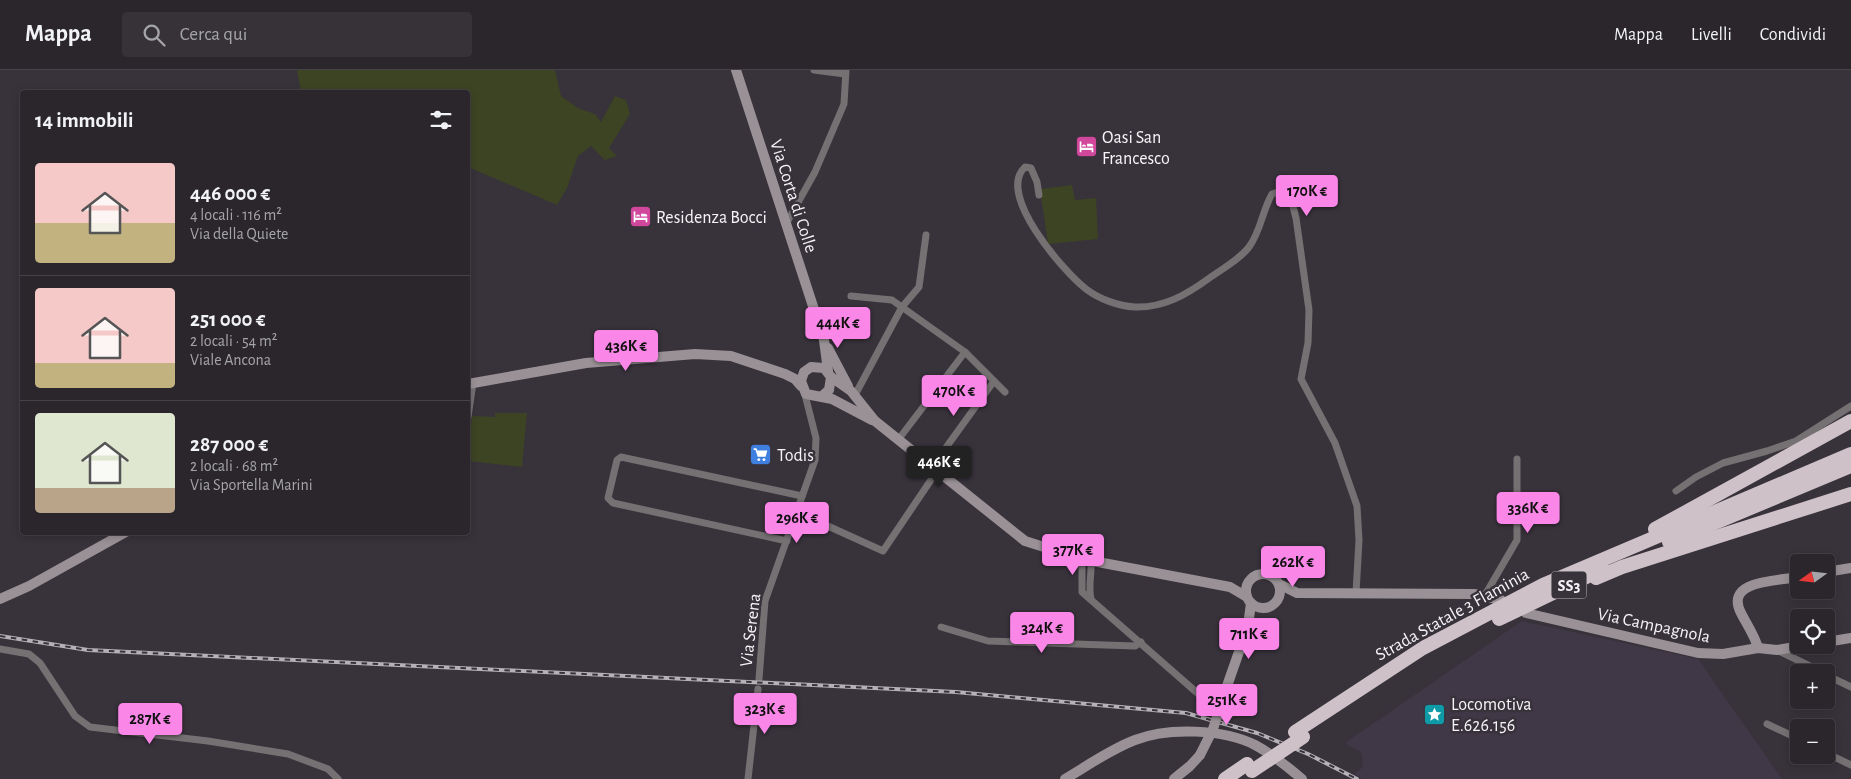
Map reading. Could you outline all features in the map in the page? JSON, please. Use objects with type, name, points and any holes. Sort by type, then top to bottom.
[{"type":"highway","points":[[1542,585],[1576,565],[1638,538],[1851,421]]},
{"type":"highway","name":"Strada Statale 3 Flaminia","points":[[1225,779],[1246,771],[1416,652],[1542,585],[1851,454]]},
{"type":"highway","name":"Strada Statale 3 Flaminia","points":[[1299,734],[1433,653],[1557,590],[1851,466]]},
{"type":"highway","points":[[1557,590],[1584,583],[1622,567],[1851,494]]},
{"type":"main road","name":"Via Corta di Colle","points":[[736,70],[823,336],[829,374]]},
{"type":"main road","name":"Via Corta di Colle","points":[[814,366],[819,355],[823,336]]},
{"type":"main road","points":[[823,336],[855,396],[875,421],[1018,537],[1050,550],[1087,559],[1230,587],[1247,584]]},
{"type":"main road","points":[[470,383],[586,363],[695,354],[731,356],[785,374],[794,379],[810,396],[820,397],[875,421]]},
{"type":"main road","points":[[785,374],[804,372],[814,366],[829,374],[855,396],[857,407],[852,410]]},
{"type":"main road","points":[[803,389],[804,372]]},
{"type":"main road","points":[[820,397],[829,390],[829,374]]},
{"type":"main road","points":[[0,599],[29,586],[121,535]]},
{"type":"main road","points":[[1835,571],[1851,568]]},
{"type":"main road","points":[[1248,626],[1249,600],[1247,584],[1250,579],[1260,574],[1271,576],[1279,584],[1296,593]]},
{"type":"main road","points":[[1758,648],[1738,606],[1740,590],[1750,586],[1790,579]]},
{"type":"main road","points":[[1276,602],[1280,594],[1279,584]]},
{"type":"main road","points":[[1230,587],[1261,608]]},
{"type":"main road","points":[[1174,779],[1200,755],[1212,728],[1248,626],[1261,608],[1272,606],[1276,602],[1296,593],[1485,595],[1501,600]]},
{"type":"main road","name":"Via Campagnola","points":[[1526,613],[1698,653],[1723,654],[1758,648],[1777,650],[1790,648]]},
{"type":"main road","points":[[1835,641],[1851,638]]},
{"type":"main road","points":[[1065,779],[1134,740],[1160,733],[1195,732],[1234,738],[1257,746],[1302,779]]},
{"type":"street","points":[[786,224],[815,172],[844,104],[846,72],[814,70]]},
{"type":"street","points":[[1039,195],[1031,168],[1025,167],[1019,172],[1017,180],[1018,190],[1030,223],[1050,250],[1085,288],[1096,295],[1121,305],[1144,307],[1181,297],[1230,264],[1253,241],[1272,194],[1282,191],[1290,195],[1296,218],[1309,310],[1308,344],[1301,379],[1335,444],[1357,506],[1359,540],[1356,593]]},
{"type":"street","points":[[855,396],[902,307],[919,287],[926,235]]},
{"type":"street","points":[[851,296],[892,300],[965,352],[1005,392]]},
{"type":"street","points":[[898,440],[965,352]]},
{"type":"street","points":[[797,512],[883,551],[994,381]]},
{"type":"street","name":"Via Serena","points":[[759,679],[765,601],[815,460],[817,448],[803,389]]},
{"type":"street","points":[[809,414],[812,403],[820,397]]},
{"type":"street","points":[[1676,491],[1696,477],[1723,463],[1767,452],[1796,440],[1851,406]]},
{"type":"street","points":[[787,541],[613,503],[608,498],[617,460],[621,456],[802,496]]},
{"type":"street","points":[[1485,595],[1517,540],[1517,459]]},
{"type":"street","points":[[1087,559],[1091,578],[1089,587],[1091,600]]},
{"type":"street","points":[[1087,559],[1082,592],[1227,719]]},
{"type":"street","points":[[1091,578],[1102,568],[1112,564]]},
{"type":"street","points":[[941,627],[994,642],[1135,646],[1141,642]]},
{"type":"street","points":[[0,649],[29,654],[40,663],[75,716],[90,727],[208,741],[288,754],[328,769],[338,779]]},
{"type":"street","points":[[1777,650],[1806,664]]},
{"type":"street","points":[[1835,679],[1851,687]]},
{"type":"street","name":"Via Serena","points":[[748,779],[758,689]]},
{"type":"street","points":[[1767,724],[1790,735]]},
{"type":"street","points":[[1835,757],[1851,765]]},
{"type":"shaded area","points":[[1522,621],[1698,659],[1782,779],[1362,779],[1354,774],[1362,768],[1361,752],[1345,743]]},
{"type":"green space","points":[[297,70],[555,70],[561,96],[578,108],[595,114],[601,122],[615,96],[626,100],[630,114],[609,148],[617,156],[605,160],[591,146],[578,156],[567,188],[557,205],[470,168],[470,90],[301,90]]},
{"type":"green space","points":[[1072,185],[1075,200],[1096,198],[1098,239],[1048,244],[1040,189]]},
{"type":"green space","points":[[495,413],[527,413],[522,467],[470,461],[472,416],[495,417]]},
{"type":"railway","points":[[0,636],[88,650],[956,692],[1186,713],[1257,733],[1308,754],[1357,779]]},
{"type":"place","name":"Oasi San Francesco","points":[[1086,147]]},
{"type":"place","name":"Residenza Bocci","points":[[640,217]]},
{"type":"place","name":"Todis","points":[[761,455]]},
{"type":"place","name":"Locomotiva E.626.156","points":[[1435,714]]}]
